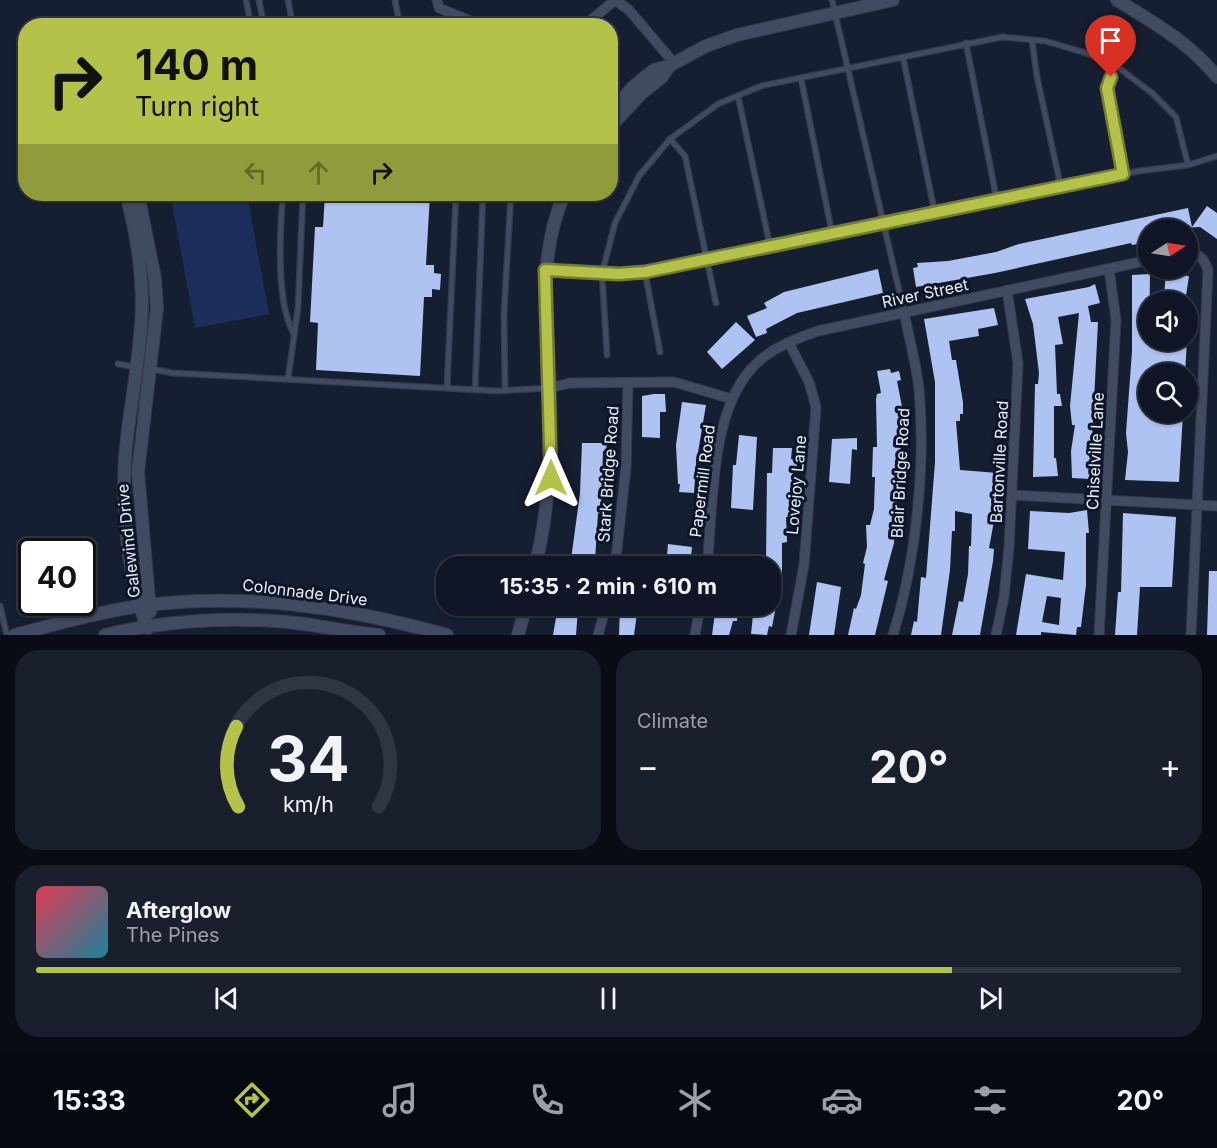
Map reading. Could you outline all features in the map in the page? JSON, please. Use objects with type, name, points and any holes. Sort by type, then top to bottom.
[{"type":"street","points":[[437,0],[439,8],[459,18]]},
{"type":"street","points":[[594,18],[615,0],[629,10],[671,65]]},
{"type":"street","points":[[618,103],[634,86],[654,70],[671,65],[706,46],[737,34],[893,0]]},
{"type":"street","points":[[1117,0],[1171,33],[1191,49],[1217,77]]},
{"type":"street","points":[[618,118],[642,93],[662,77],[671,65]]},
{"type":"street","name":"Galewind Drive","points":[[127,201],[140,260],[141,282],[137,367],[124,472],[128,532],[145,606]]},
{"type":"street","name":"Galewind Drive","points":[[139,201],[155,278],[157,308],[138,472],[148,631]]},
{"type":"street","points":[[538,556],[551,478],[545,270],[554,218],[561,201]]},
{"type":"street","points":[[1191,635],[1209,270],[1204,259],[1198,254]]},
{"type":"street","name":"River Street","points":[[732,399],[752,367],[789,343],[818,331],[1138,262]]},
{"type":"street","name":"Chiselville Lane","points":[[1099,635],[1116,320],[1109,269]]},
{"type":"street","name":"Bartonville Road","points":[[996,635],[1004,597],[1012,495],[1018,363],[1007,290]]},
{"type":"street","name":"Blair Bridge Road","points":[[893,635],[904,589],[917,510],[920,426],[919,388],[904,312]]},
{"type":"street","name":"Lovejoy Lane","points":[[789,343],[809,382],[816,407],[804,565],[791,635]]},
{"type":"street","points":[[550,387],[570,383],[674,382],[732,399]]},
{"type":"street","name":"Stark Bridge Road","points":[[616,556],[626,467],[628,383]]},
{"type":"street","name":"Papermill Road","points":[[708,556],[718,447],[732,399]]},
{"type":"street","points":[[1012,495],[1217,506]]},
{"type":"street","name":"Colonnade Drive","points":[[15,635],[145,606],[222,600],[277,602],[373,616],[447,635]]},
{"type":"street","points":[[518,635],[523,616]]},
{"type":"street","points":[[598,635],[603,616]]},
{"type":"street","points":[[695,635],[698,616]]},
{"type":"street","name":"Colonnade Drive","points":[[105,635],[222,621],[275,621],[378,635]]},
{"type":"lane","points":[[246,0],[249,18]]},
{"type":"lane","points":[[259,0],[262,18]]},
{"type":"lane","points":[[288,0],[291,18]]},
{"type":"lane","points":[[394,0],[398,18]]},
{"type":"lane","points":[[832,0],[904,312]]},
{"type":"lane","points":[[607,355],[602,273],[615,223],[639,176],[670,140],[718,104],[761,86],[966,43],[1002,37],[1032,40],[1086,53],[1115,65],[1152,93],[1176,117],[1188,165]]},
{"type":"lane","points":[[1032,40],[1037,77],[1060,188]]},
{"type":"lane","points":[[966,43],[997,201]]},
{"type":"lane","points":[[903,57],[935,214]]},
{"type":"lane","points":[[1115,65],[1107,88],[1123,174]]},
{"type":"lane","points":[[801,78],[832,233]]},
{"type":"lane","points":[[738,96],[770,246]]},
{"type":"lane","points":[[670,140],[685,156],[716,303]]},
{"type":"lane","points":[[545,270],[602,273],[645,272],[1123,174],[1188,165],[1217,156]]},
{"type":"lane","points":[[283,201],[280,256],[286,313],[293,332]]},
{"type":"lane","points":[[288,379],[298,308],[303,201]]},
{"type":"lane","points":[[447,388],[456,201]]},
{"type":"lane","points":[[475,390],[483,201]]},
{"type":"lane","points":[[506,390],[504,312],[511,201]]},
{"type":"lane","points":[[645,272],[660,352]]},
{"type":"lane","points":[[118,364],[173,373],[475,390],[550,387]]},
{"type":"lane","points":[[0,606],[7,635]]},
{"type":"shaded area","points":[[172,201],[248,201],[269,314],[195,328]]},
{"type":"building","points":[[325,201],[430,201],[426,265],[434,265],[434,273],[441,274],[440,290],[432,289],[432,297],[424,297],[420,376],[316,370],[318,323],[310,322],[315,227],[323,227]]},
{"type":"building","points":[[1207,206],[1217,213],[1217,239],[1198,227],[1198,219]]},
{"type":"building","points":[[1188,208],[1190,219],[1138,219],[1138,244],[1132,245],[1131,243],[995,273],[916,287],[913,268],[918,267],[917,263],[948,261],[996,252],[1019,244]]},
{"type":"building","points":[[878,269],[883,293],[797,313],[766,329],[767,333],[756,337],[747,316],[767,308],[764,303],[784,292]]},
{"type":"building","points":[[1132,275],[1138,275],[1138,279],[1150,279],[1150,291],[1138,291],[1138,351],[1186,351],[1186,363],[1138,363],[1138,423],[1182,423],[1179,482],[1125,480],[1132,351]]},
{"type":"building","points":[[1166,279],[1189,279],[1187,291],[1164,291]]},
{"type":"building","points":[[1095,284],[1100,303],[1088,306],[1091,322],[1098,322],[1090,479],[1072,478],[1071,451],[1075,425],[1072,425],[1070,406],[1079,313],[1058,317],[1063,344],[1055,345],[1057,394],[1060,394],[1062,406],[1054,406],[1054,458],[1056,458],[1058,476],[1033,477],[1035,384],[1038,384],[1039,373],[1033,324],[1025,299]]},
{"type":"building","points":[[994,308],[998,325],[978,329],[979,336],[949,341],[952,360],[956,360],[963,402],[963,414],[960,414],[960,421],[956,421],[960,470],[998,473],[998,483],[994,483],[992,505],[997,505],[989,548],[994,549],[993,561],[980,635],[952,635],[959,601],[963,602],[968,574],[972,514],[955,511],[955,531],[952,531],[950,570],[941,635],[911,635],[914,621],[917,622],[921,577],[926,578],[935,462],[935,382],[924,319]]},
{"type":"building","points":[[736,322],[755,340],[722,369],[707,352]]},
{"type":"building","points":[[890,369],[891,373],[899,371],[901,380],[897,381],[903,412],[894,543],[884,580],[888,581],[875,635],[848,635],[854,608],[856,609],[861,595],[865,564],[863,563],[867,547],[866,525],[870,525],[874,509],[873,447],[877,447],[876,399],[877,394],[881,393],[877,371]]},
{"type":"building","points":[[665,394],[666,412],[660,412],[660,438],[642,437],[642,396]]},
{"type":"building","points":[[682,402],[706,405],[696,464],[694,493],[679,492],[676,445]]},
{"type":"building","points":[[739,435],[757,437],[753,510],[731,508],[733,465],[736,465]]},
{"type":"building","points":[[857,438],[857,450],[852,449],[850,484],[829,482],[832,439]]},
{"type":"building","points":[[582,443],[607,443],[606,451],[603,451],[601,514],[598,513],[595,556],[571,556],[580,493]]},
{"type":"building","points":[[773,448],[792,448],[791,459],[797,460],[797,469],[793,469],[792,495],[790,495],[791,517],[786,517],[787,542],[782,543],[782,584],[781,556],[766,556],[767,473],[772,473]]},
{"type":"building","points":[[1087,510],[1089,533],[1086,533],[1086,585],[1081,627],[1077,627],[1076,635],[1041,632],[1041,635],[1016,635],[1026,574],[1063,580],[1065,552],[1028,549],[1030,511],[1069,513]],"holes":[[[1047,596],[1061,598],[1059,625],[1042,622]]]},
{"type":"building","points":[[1123,513],[1176,517],[1172,587],[1140,587],[1137,635],[1115,635],[1118,592],[1121,592]]},
{"type":"building","points":[[668,544],[692,547],[691,556],[667,556]]},
{"type":"building","points":[[1209,571],[1217,571],[1217,635],[1207,635]]},
{"type":"building","points":[[817,582],[841,587],[834,635],[809,635]]},
{"type":"building","points":[[556,616],[577,616],[576,635],[553,635]]},
{"type":"building","points":[[620,616],[637,616],[634,635],[619,635]]},
{"type":"building","points":[[715,616],[737,616],[737,621],[733,621],[729,635],[712,635]]},
{"type":"building","points":[[753,616],[774,616],[772,627],[769,626],[767,635],[751,634]]},
{"type":"route","points":[[551,478],[545,270],[619,274],[645,272],[1123,174],[1107,88],[1111,77]]}]
